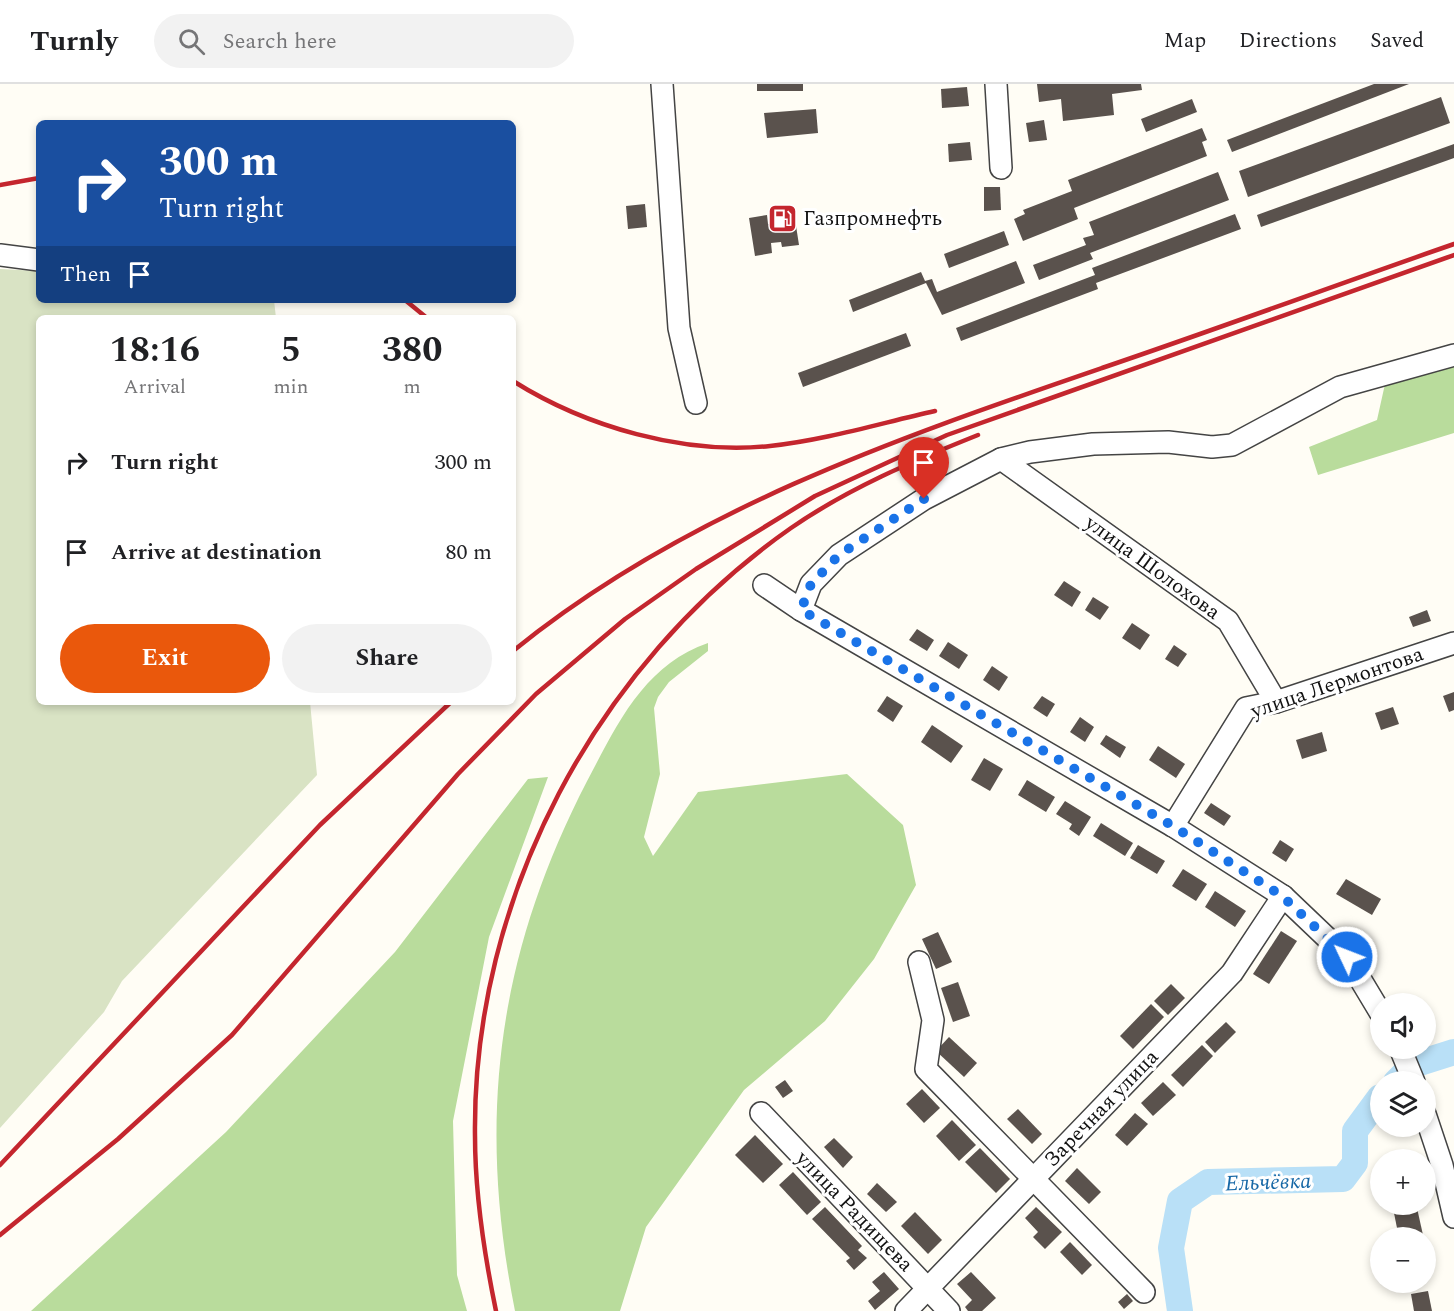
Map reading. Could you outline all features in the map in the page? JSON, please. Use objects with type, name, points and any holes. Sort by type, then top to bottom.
[{"type":"street","points":[[662,84],[679,328],[696,403]]},
{"type":"street","points":[[996,84],[1001,168]]},
{"type":"street","points":[[0,255],[36,260]]},
{"type":"street","points":[[801,610],[811,584],[839,555],[924,499],[1001,459],[1030,452],[1093,444],[1168,442],[1212,447],[1232,445],[1340,387],[1454,355]]},
{"type":"street","name":"улица Шолохова","points":[[1001,459],[1228,621],[1276,702]]},
{"type":"street","points":[[764,585],[801,610],[1173,826],[1282,896],[1347,957],[1370,995]]},
{"type":"street","name":"улица Лермонтова","points":[[1173,826],[1246,708],[1276,702],[1454,643]]},
{"type":"street","name":"Заречная улица","points":[[906,1311],[1232,974],[1282,896]]},
{"type":"street","points":[[919,962],[933,1020],[926,1069],[1144,1292]]},
{"type":"street","name":"улица Радищева","points":[[761,1113],[949,1311]]},
{"type":"street","points":[[1436,1137],[1448,1163],[1454,1217]]},
{"type":"green space","points":[[0,269],[36,271],[36,303],[274,303],[276,315],[36,315],[36,705],[310,705],[317,775],[122,981],[104,1012],[0,1128]]},
{"type":"green space","points":[[1454,361],[1454,433],[1318,475],[1309,447],[1377,420],[1385,384]]},
{"type":"green space","points":[[708,643],[708,651],[669,682],[658,697],[654,708],[660,774],[644,837],[653,856],[698,792],[847,774],[903,825],[916,885],[874,959],[825,1021],[744,1090],[646,1227],[620,1311],[515,1311],[503,1238],[497,1167],[497,1098],[504,1031],[517,964],[536,899],[562,833],[616,728],[640,692],[654,677],[670,663]]},
{"type":"green space","points":[[548,777],[489,937],[453,1121],[457,1275],[467,1311],[31,1311],[226,1132],[395,952],[528,779]]},
{"type":"building","points":[[757,84],[803,84],[803,91],[757,91]]},
{"type":"building","points":[[1037,84],[1141,84],[1142,90],[1112,94],[1114,115],[1063,121],[1061,99],[1039,102]]},
{"type":"building","points":[[1374,84],[1409,84],[1232,152],[1227,140]]},
{"type":"building","points":[[967,87],[969,106],[942,108],[941,89]]},
{"type":"building","points":[[1441,97],[1450,123],[1248,197],[1239,171]]},
{"type":"building","points":[[1192,99],[1197,112],[1146,132],[1141,119]]},
{"type":"building","points":[[816,109],[818,133],[767,138],[764,113]]},
{"type":"building","points":[[1044,120],[1047,140],[1029,142],[1026,123]]},
{"type":"building","points":[[1202,128],[1207,140],[1202,142],[1207,156],[1074,208],[1078,219],[1023,241],[1014,219],[1025,214],[1023,210],[1072,191],[1068,180]]},
{"type":"building","points":[[970,142],[972,160],[949,162],[948,144]]},
{"type":"building","points":[[1454,144],[1454,158],[1261,227],[1257,215]]},
{"type":"building","points":[[1218,172],[1229,200],[1090,253],[1093,259],[1039,280],[1033,265],[1086,245],[1083,238],[1094,235],[1089,222]]},
{"type":"building","points":[[984,187],[1000,187],[1001,210],[984,211]]},
{"type":"building","points":[[645,204],[647,227],[628,229],[626,206]]},
{"type":"building","points":[[794,213],[799,245],[782,247],[781,242],[771,243],[772,253],[755,256],[749,218],[767,215],[768,224],[777,223],[776,215]]},
{"type":"building","points":[[1235,214],[1241,229],[1096,283],[1098,289],[961,341],[956,328],[1095,275],[1092,268]]},
{"type":"building","points":[[1004,231],[1009,245],[949,268],[944,254]]},
{"type":"building","points":[[1016,261],[1025,283],[942,315],[926,283],[853,312],[849,300],[921,272],[925,281],[932,279],[937,292]]},
{"type":"building","points":[[906,333],[911,346],[803,387],[798,373]]},
{"type":"building","points":[[1064,581],[1081,592],[1072,607],[1054,595]]},
{"type":"building","points":[[1093,597],[1109,607],[1100,620],[1085,610]]},
{"type":"building","points":[[1427,610],[1431,621],[1413,627],[1409,617]]},
{"type":"building","points":[[1132,623],[1150,635],[1140,650],[1122,638]]},
{"type":"building","points":[[917,629],[934,640],[927,651],[909,640]]},
{"type":"building","points":[[948,642],[968,655],[959,669],[939,656]]},
{"type":"building","points":[[1174,645],[1187,654],[1178,667],[1165,659]]},
{"type":"building","points":[[992,666],[1008,677],[999,691],[983,680]]},
{"type":"building","points":[[1454,692],[1454,710],[1449,712],[1443,696]]},
{"type":"building","points":[[887,696],[903,706],[893,722],[877,711]]},
{"type":"building","points":[[1042,696],[1055,704],[1047,717],[1033,708]]},
{"type":"building","points":[[1393,707],[1399,724],[1381,730],[1375,713]]},
{"type":"building","points":[[1080,717],[1094,727],[1085,742],[1070,732]]},
{"type":"building","points":[[932,725],[963,746],[951,763],[921,742]]},
{"type":"building","points":[[1322,732],[1327,751],[1302,759],[1296,740]]},
{"type":"building","points":[[1106,735],[1126,747],[1120,758],[1100,744]]},
{"type":"building","points":[[1158,746],[1185,764],[1176,778],[1149,760]]},
{"type":"building","points":[[984,758],[1003,769],[990,791],[971,780]]},
{"type":"building","points":[[1027,780],[1055,797],[1046,812],[1018,795]]},
{"type":"building","points":[[1065,801],[1091,817],[1079,836],[1069,829],[1072,824],[1056,814]]},
{"type":"building","points":[[1211,803],[1231,816],[1224,826],[1204,813]]},
{"type":"building","points":[[1101,823],[1133,843],[1125,856],[1093,836]]},
{"type":"building","points":[[1280,840],[1294,849],[1286,862],[1272,853]]},
{"type":"building","points":[[1138,845],[1165,861],[1157,874],[1130,858]]},
{"type":"building","points":[[1183,869],[1207,884],[1196,901],[1172,886]]},
{"type":"building","points":[[1346,879],[1381,899],[1372,915],[1336,894]]},
{"type":"building","points":[[1215,891],[1246,911],[1235,927],[1205,907]]},
{"type":"building","points":[[1281,931],[1297,941],[1269,984],[1253,974]]},
{"type":"building","points":[[938,932],[952,962],[936,969],[922,939]]},
{"type":"building","points":[[958,982],[970,1016],[953,1022],[941,988]]},
{"type":"building","points":[[1171,984],[1185,998],[1168,1015],[1154,1001]]},
{"type":"building","points":[[1151,1004],[1164,1017],[1133,1049],[1120,1036]]},
{"type":"building","points":[[1226,1022],[1236,1032],[1215,1053],[1205,1042]]},
{"type":"building","points":[[949,1037],[977,1063],[964,1077],[936,1051]]},
{"type":"building","points":[[1202,1045],[1213,1056],[1183,1087],[1171,1075]]},
{"type":"building","points":[[785,1080],[793,1091],[783,1098],[775,1087]]},
{"type":"building","points":[[1163,1082],[1176,1095],[1153,1116],[1141,1103]]},
{"type":"building","points":[[922,1089],[940,1108],[924,1123],[906,1104]]},
{"type":"building","points":[[1018,1109],[1042,1134],[1032,1144],[1007,1119]]},
{"type":"building","points":[[1135,1113],[1148,1124],[1127,1146],[1115,1135]]},
{"type":"building","points":[[952,1120],[976,1145],[959,1161],[936,1136]]},
{"type":"building","points":[[755,1135],[783,1164],[763,1183],[735,1155]]},
{"type":"building","points":[[834,1138],[853,1157],[843,1168],[824,1147]]},
{"type":"building","points":[[980,1148],[1010,1179],[996,1193],[965,1162]]},
{"type":"building","points":[[1077,1168],[1101,1192],[1089,1204],[1065,1181]]},
{"type":"building","points":[[793,1172],[821,1202],[807,1215],[779,1185]]},
{"type":"building","points":[[877,1183],[897,1202],[886,1212],[867,1194]]},
{"type":"building","points":[[825,1207],[862,1246],[858,1250],[867,1258],[854,1270],[846,1261],[850,1258],[812,1219]]},
{"type":"building","points":[[1036,1207],[1062,1232],[1045,1249],[1033,1237],[1038,1232],[1025,1218]]},
{"type":"building","points":[[915,1212],[942,1240],[928,1254],[901,1226]]},
{"type":"building","points":[[1394,1215],[1419,1215],[1421,1227],[1397,1227]]},
{"type":"building","points":[[1070,1242],[1092,1265],[1082,1275],[1060,1252]]},
{"type":"building","points":[[884,1272],[899,1289],[875,1310],[868,1301],[880,1291],[872,1282]]},
{"type":"building","points":[[971,1272],[996,1298],[982,1311],[968,1311],[965,1307],[972,1300],[957,1284]]},
{"type":"building","points":[[1428,1293],[1432,1311],[1414,1311],[1411,1294]]},
{"type":"building","points":[[1127,1294],[1133,1301],[1124,1309],[1118,1302]]},
{"type":"waterway","name":"Ельчёвка","points":[[1407,1071],[1413,1065],[1454,1052]]},
{"type":"waterway","name":"Ельчёвка","points":[[1180,1311],[1171,1248],[1180,1201],[1208,1182],[1343,1179],[1355,1163],[1355,1131],[1370,1111]]},
{"type":"railway","points":[[0,185],[36,179]]},
{"type":"railway","points":[[516,649],[579,602],[648,558],[720,519],[794,484],[947,422],[1454,244]]},
{"type":"railway","points":[[0,1235],[118,1139],[232,1035],[458,774],[536,694],[625,619],[696,569],[815,496],[947,435],[1454,255]]},
{"type":"railway","points":[[409,303],[423,315]]},
{"type":"railway","points":[[516,383],[572,412],[604,424],[670,442],[704,446],[737,448],[791,443],[935,411]]},
{"type":"railway","points":[[496,1311],[478,1202],[475,1136],[480,1047],[496,960],[522,875],[559,794],[605,717],[659,647],[721,583],[791,528],[836,500],[906,465],[978,435]]},
{"type":"railway","points":[[0,1165],[320,825],[448,705]]},
{"type":"place","name":"Газпромнефть","points":[[782,218]]},
{"type":"route","points":[[924,499],[839,555],[811,584],[801,610],[1173,826],[1232,863],[1282,896],[1347,957]]}]
